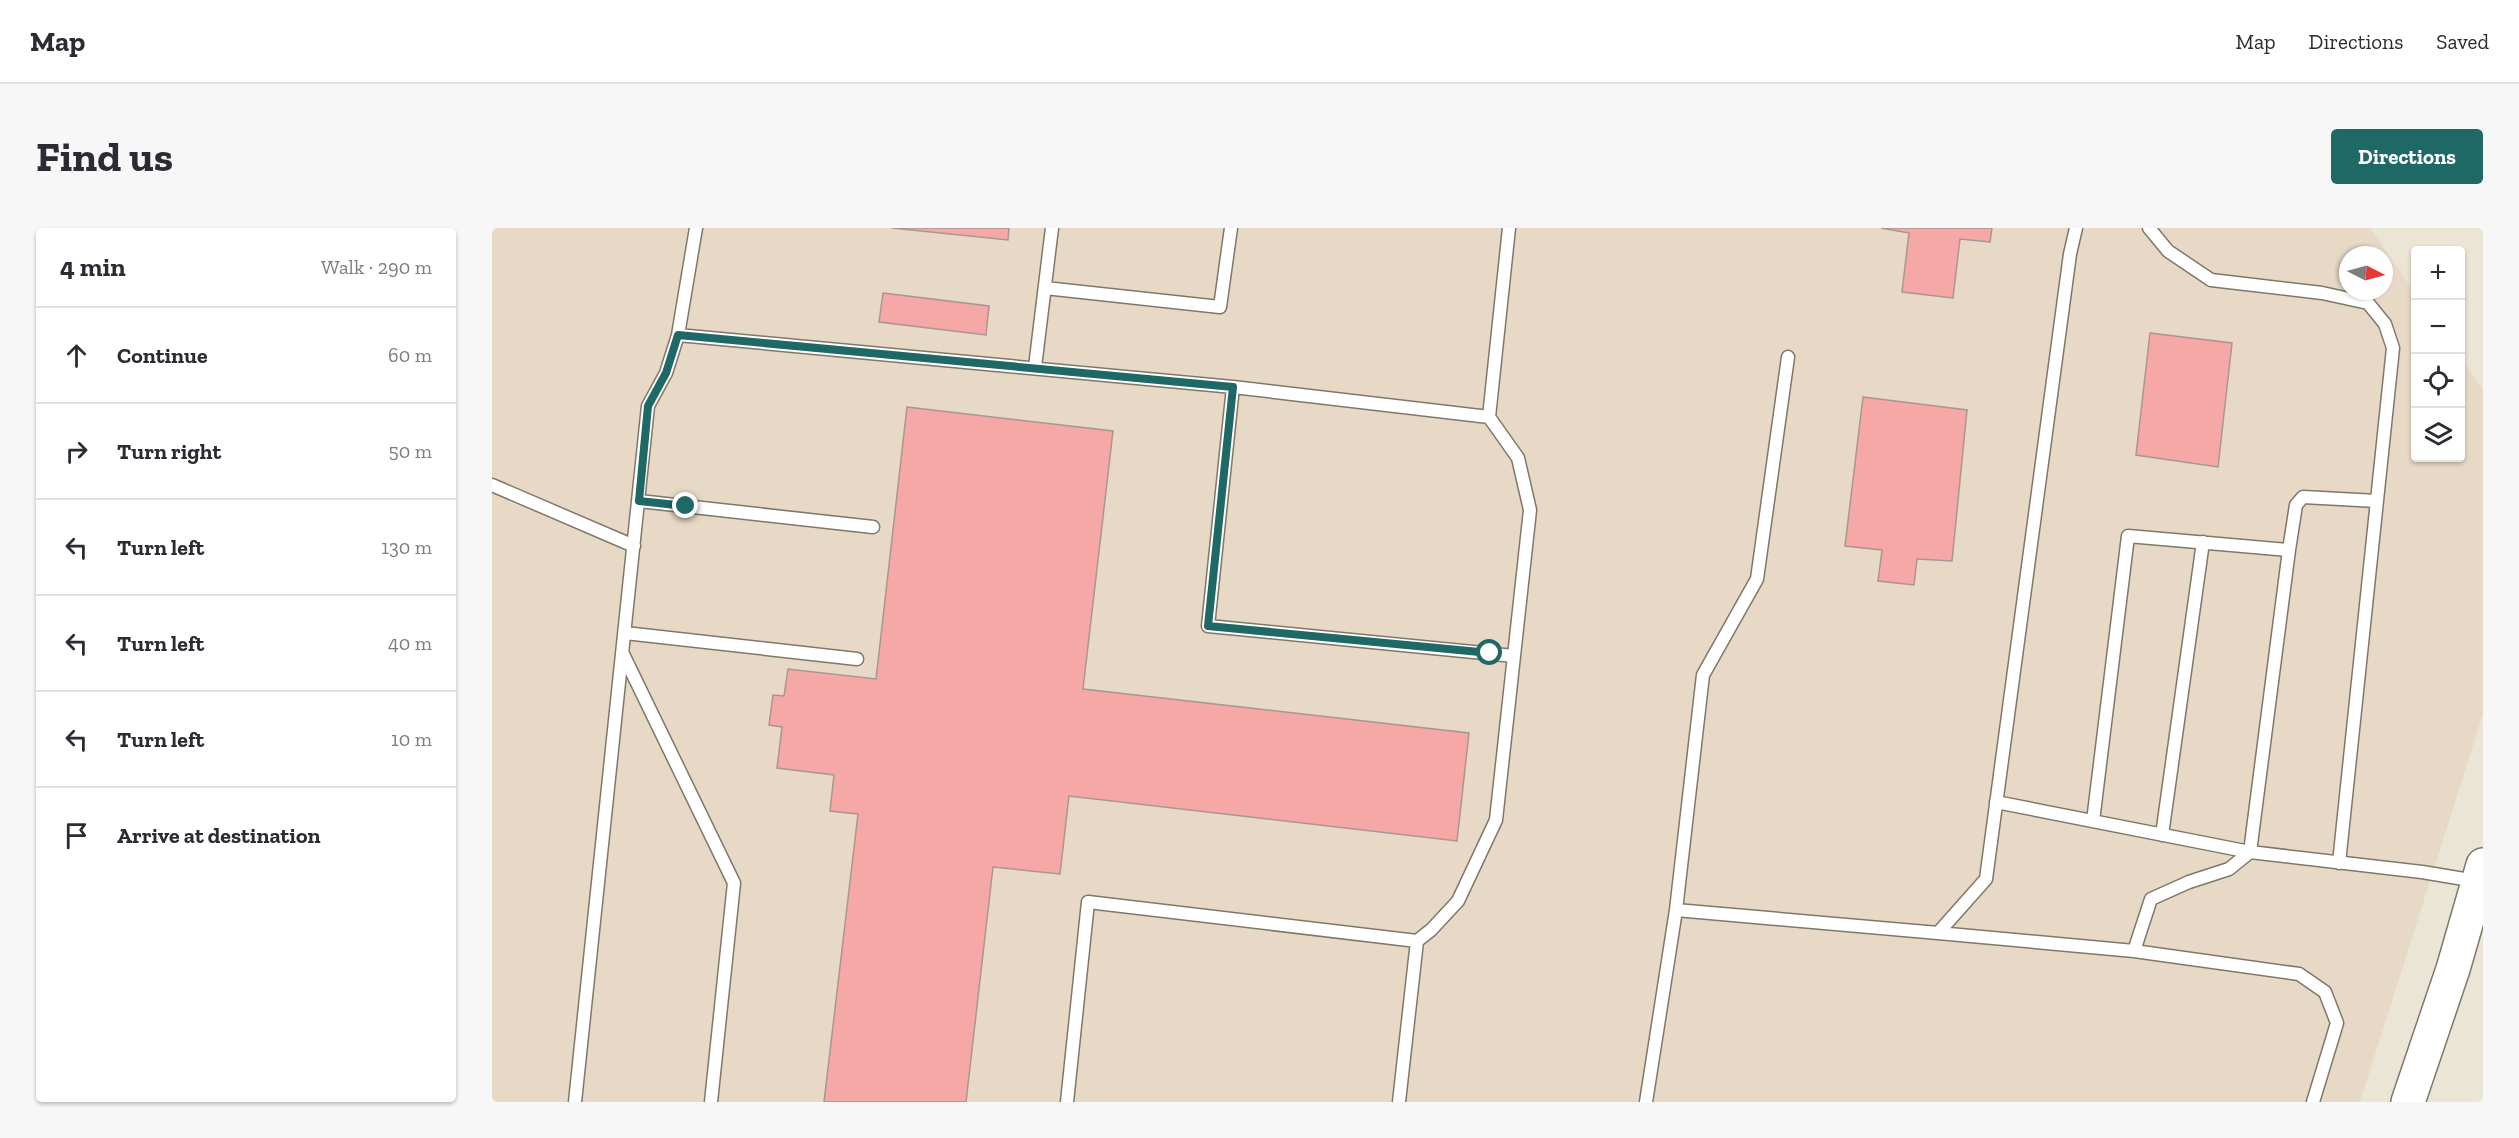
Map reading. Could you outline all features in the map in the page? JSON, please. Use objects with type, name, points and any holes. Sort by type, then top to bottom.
[{"type":"main road","points":[[2408,1102],[2453,969],[2480,874]]},
{"type":"lane","points":[[575,1102],[648,406],[666,373],[678,335],[696,228]]},
{"type":"lane","points":[[1035,367],[1052,228]]},
{"type":"lane","points":[[1045,288],[1220,307],[1231,228]]},
{"type":"lane","points":[[1067,1102],[1088,902],[1417,941],[1431,930],[1458,901],[1496,820],[1530,510],[1518,458],[1489,417],[1509,228]]},
{"type":"lane","points":[[1938,933],[1986,879],[2067,277],[2076,228]]},
{"type":"lane","points":[[2149,228],[2168,251],[2211,280],[2322,293],[2368,303],[2385,324],[2393,348],[2339,862]]},
{"type":"lane","points":[[678,335],[1233,387],[1489,417]]},
{"type":"lane","points":[[1646,1102],[1676,910],[1702,675],[1757,579],[1788,357]]},
{"type":"lane","points":[[1233,387],[1208,626],[1514,656]]},
{"type":"lane","points":[[492,485],[634,546]]},
{"type":"lane","points":[[2134,951],[2151,899],[2189,882],[2229,869],[2250,852],[2296,505],[2303,497],[2377,501]]},
{"type":"lane","points":[[639,501],[873,527]]},
{"type":"lane","points":[[2093,821],[2128,536],[2289,550]]},
{"type":"lane","points":[[2162,835],[2203,542]]},
{"type":"lane","points":[[625,633],[857,659]]},
{"type":"lane","points":[[622,653],[734,884],[711,1102]]},
{"type":"lane","points":[[1996,802],[2250,852],[2422,872],[2480,874]]},
{"type":"lane","points":[[1676,910],[2134,951],[2300,974],[2325,993],[2337,1023],[2313,1102]]},
{"type":"lane","points":[[1399,1102],[1417,941]]},
{"type":"shaded area","points":[[492,228],[2370,228],[2382,246],[2339,246],[2339,300],[2393,300],[2393,261],[2411,287],[2411,462],[2465,462],[2465,364],[2483,391],[2483,714],[2360,1102],[492,1102]]},
{"type":"building","points":[[892,228],[1009,228],[1008,240]]},
{"type":"building","points":[[1881,228],[1992,228],[1990,242],[1960,239],[1953,298],[1902,292],[1909,233]]},
{"type":"building","points":[[883,293],[989,306],[986,335],[879,322]]},
{"type":"building","points":[[2150,333],[2232,343],[2218,467],[2136,455]]},
{"type":"building","points":[[1863,397],[1967,410],[1952,561],[1917,559],[1914,585],[1878,581],[1882,550],[1845,546]]},
{"type":"building","points":[[907,407],[1113,431],[1083,689],[1469,733],[1457,841],[1069,796],[1060,874],[993,867],[966,1102],[824,1102],[858,814],[830,811],[834,775],[777,768],[782,727],[769,725],[773,695],[784,696],[788,669],[876,679]]},
{"type":"route","points":[[686,506],[639,501],[648,406],[666,373],[678,335],[1233,387],[1208,626],[1490,653]]}]
